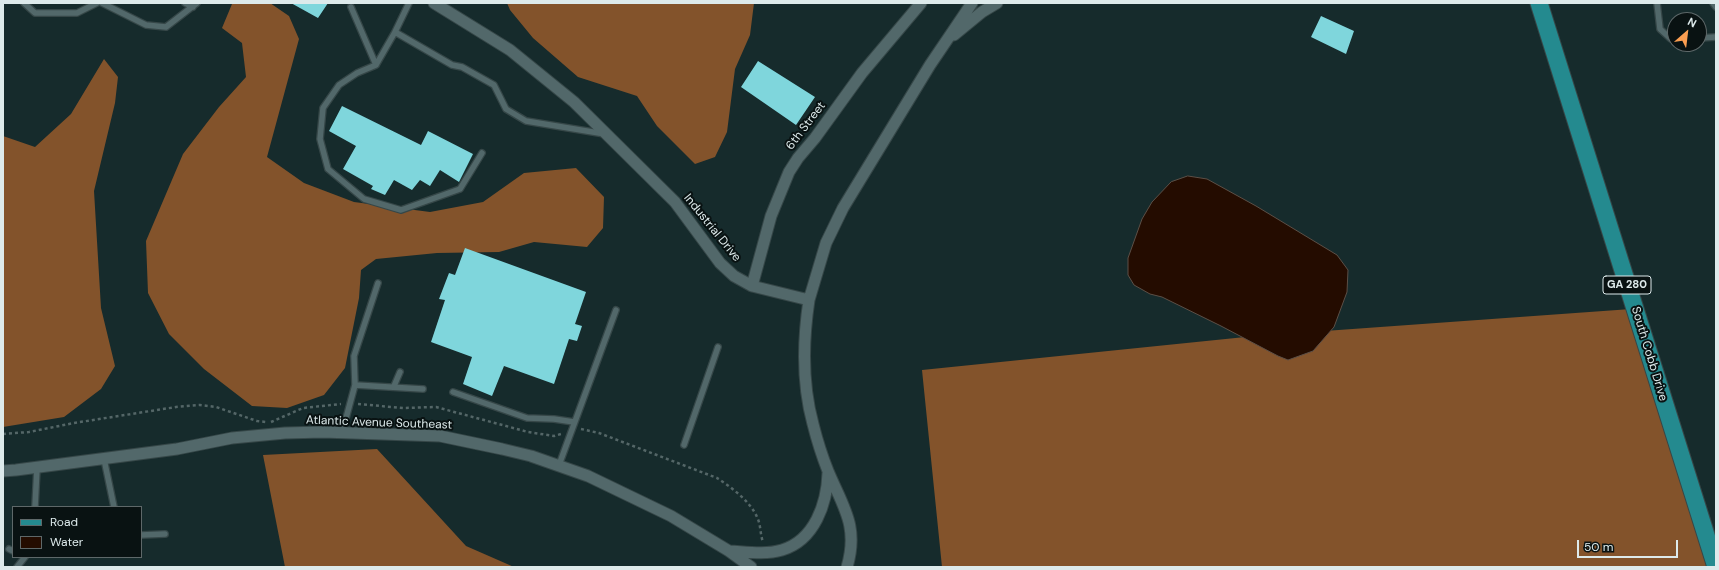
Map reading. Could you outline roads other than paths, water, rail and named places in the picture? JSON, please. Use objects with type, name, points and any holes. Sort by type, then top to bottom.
[{"type":"main road","name":"South Cobb Drive","points":[[1539,3],[1716,567]]},
{"type":"street","name":"Industrial Drive","points":[[434,3],[510,50],[558,88],[608,135],[675,202],[720,263],[734,276],[752,286],[809,300]]},
{"type":"street","name":"6th Street","points":[[752,286],[771,216],[789,172],[862,73],[920,3]]},
{"type":"street","points":[[847,567],[850,554],[850,524],[842,500],[828,472],[812,423],[807,389],[805,342],[809,300],[826,243],[843,208],[930,65],[972,3]]},
{"type":"street","points":[[946,42],[982,12],[997,3]]},
{"type":"street","name":"Atlantic Avenue Southeast","points":[[3,471],[37,468],[177,449],[232,438],[285,434],[342,433],[440,436],[502,448],[559,465],[616,488],[671,516],[729,551],[751,567]]},
{"type":"street","points":[[729,551],[752,553],[781,550],[790,547],[800,540],[809,532],[821,513],[828,486],[828,472]]},
{"type":"lane","points":[[24,3],[35,13],[77,13],[97,3]]},
{"type":"lane","points":[[102,3],[146,25],[166,27],[195,5]]},
{"type":"lane","points":[[185,3],[195,5]]},
{"type":"lane","points":[[409,3],[395,32],[376,65],[356,73],[339,85],[323,108],[320,139],[328,169],[364,199],[401,210],[460,189],[482,154]]},
{"type":"lane","points":[[1657,3],[1660,29],[1667,35]]},
{"type":"lane","points":[[1713,3],[1716,6]]},
{"type":"lane","points":[[351,7],[376,65]]},
{"type":"lane","points":[[395,32],[452,65],[462,67],[494,85],[506,109],[526,121],[608,135]]},
{"type":"lane","points":[[342,433],[355,385],[354,356],[378,283]]},
{"type":"lane","points":[[559,465],[616,310]]},
{"type":"lane","points":[[684,445],[718,347]]},
{"type":"lane","points":[[394,386],[400,372]]},
{"type":"lane","points":[[355,385],[394,386],[423,389]]},
{"type":"lane","points":[[453,392],[527,418],[554,419],[574,422]]},
{"type":"lane","points":[[104,459],[114,506]]},
{"type":"lane","points":[[35,506],[37,468]]},
{"type":"lane","points":[[142,535],[165,534]]},
{"type":"lane","points":[[17,567],[24,558]]},
{"type":"water","points":[[1188,176],[1207,179],[1256,206],[1337,255],[1348,270],[1347,292],[1334,327],[1313,351],[1288,360],[1162,297],[1150,294],[1134,285],[1128,275],[1128,258],[1142,219],[1152,202],[1171,182]]}]
